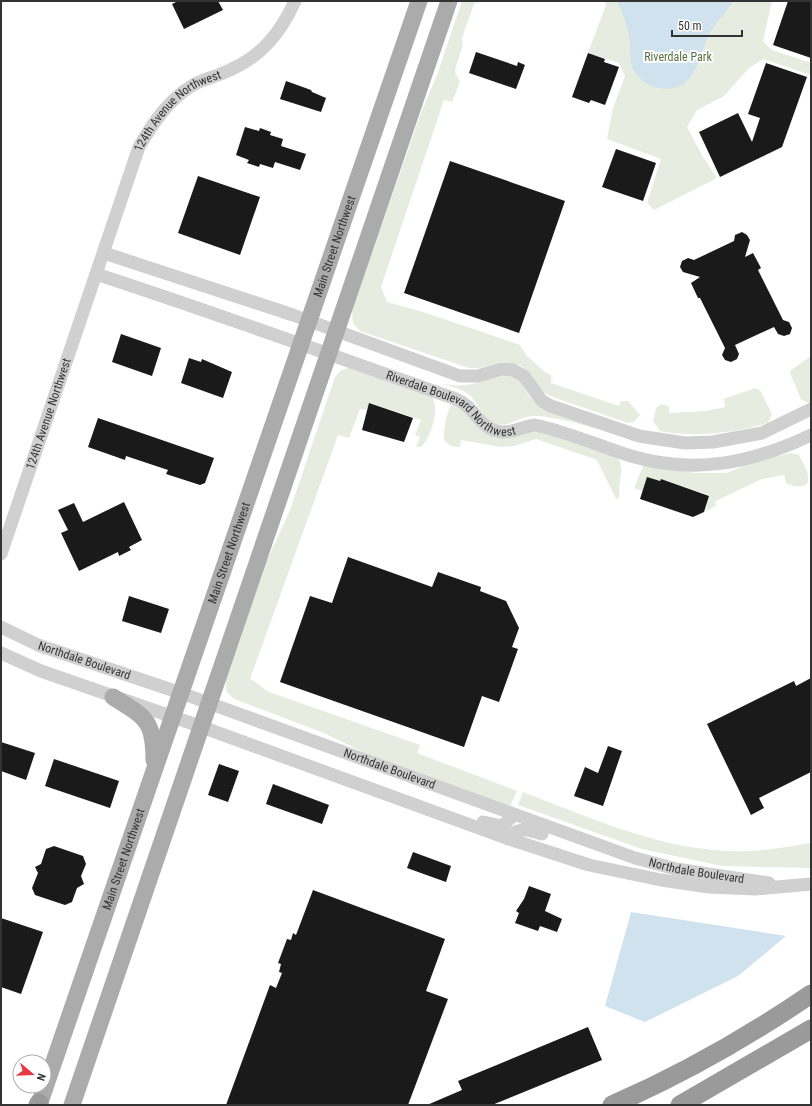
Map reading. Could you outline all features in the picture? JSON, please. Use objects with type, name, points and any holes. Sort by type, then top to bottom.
[{"type":"highway","points":[[612,1105],[636,1094],[759,1029],[811,994]]},
{"type":"highway","points":[[680,1105],[811,1029]]},
{"type":"highway","points":[[605,1105],[636,1094]]},
{"type":"main road","name":"Main Street Northwest","points":[[39,1104],[419,1]]},
{"type":"main road","points":[[72,1105],[449,1]]},
{"type":"main road","points":[[113,697],[144,717],[154,739],[154,772]]},
{"type":"street","name":"124th Avenue Northwest","points":[[1,554],[139,147],[153,123],[169,104],[193,85],[231,70],[251,59],[270,43],[284,25],[295,1]]},
{"type":"street","name":"Riverdale Boulevard Northwest","points":[[104,253],[279,310],[460,376],[478,376],[501,369],[513,370],[524,376],[542,401],[551,406],[639,436],[685,443],[713,442],[741,438],[762,433],[811,409]]},
{"type":"street","name":"Riverdale Boulevard Northwest","points":[[96,274],[188,304],[301,346],[463,402],[481,423],[492,429],[504,432],[516,430],[525,426],[535,425],[632,456],[658,462],[681,465],[714,464],[744,460],[770,453],[811,435]]},
{"type":"street","name":"Northdale Boulevard","points":[[1,627],[38,645],[181,693],[564,834],[656,864],[785,885]]},
{"type":"street","name":"Northdale Boulevard","points":[[1,654],[41,671],[113,697],[202,727],[506,838],[588,865],[661,880],[708,887],[755,889],[785,885],[811,884]]},
{"type":"street","points":[[444,815],[452,812],[458,813],[498,826],[506,824],[514,816]]},
{"type":"street","points":[[506,838],[517,830],[522,829],[554,838],[564,834]]},
{"type":"green space","points":[[462,1],[481,1],[474,4],[462,38],[463,45],[455,72],[460,82],[452,102],[444,100],[381,287],[387,302],[423,312],[520,345],[526,355],[545,372],[551,375],[551,383],[619,406],[621,401],[628,401],[640,415],[634,422],[628,423],[550,396],[542,391],[528,371],[520,365],[500,362],[480,368],[469,368],[360,331],[353,323],[352,310],[421,113],[437,75]]},
{"type":"green space","name":"Riverdale Park","points":[[605,1],[772,1],[763,41],[772,50],[811,63],[811,75],[763,59],[749,68],[724,96],[697,110],[687,127],[703,157],[717,178],[654,210],[647,203],[661,159],[607,139],[613,108],[625,76],[619,63],[588,53],[606,5]]},
{"type":"green space","points":[[811,356],[811,402],[808,403],[801,399],[790,373],[791,370]]},
{"type":"green space","points":[[351,367],[432,397],[435,415],[431,430],[425,443],[421,447],[416,447],[420,437],[415,435],[421,420],[370,403],[367,410],[360,409],[349,438],[338,435],[250,679],[269,692],[420,745],[417,753],[517,791],[510,806],[365,753],[324,733],[234,699],[226,691],[226,680],[266,563],[290,510],[335,377],[340,371]]},
{"type":"green space","points":[[497,375],[510,375],[521,382],[530,397],[540,406],[598,429],[565,420],[540,416],[527,417],[502,425],[497,424],[492,422],[484,415],[472,397],[468,394],[439,383],[447,385],[468,385]]},
{"type":"green space","points":[[755,388],[760,390],[772,414],[768,423],[728,432],[688,434],[660,431],[653,421],[656,408],[661,404],[669,406],[669,413],[706,411],[725,407],[724,399]]},
{"type":"green space","points":[[453,404],[458,404],[476,425],[535,429],[617,457],[621,466],[619,487],[620,497],[616,499],[597,460],[536,439],[514,446],[501,447],[461,440],[460,447],[450,445],[445,441],[444,433],[447,415]]},
{"type":"green space","points":[[791,453],[799,455],[803,462],[808,476],[807,484],[796,486],[786,483],[784,475],[762,479],[715,502],[716,506],[706,511],[709,495],[661,479],[643,491],[634,488],[644,464],[695,473],[726,473],[751,463]]},
{"type":"green space","points":[[523,792],[578,814],[635,834],[692,847],[722,851],[751,851],[811,843],[811,868],[722,866],[642,849],[518,805]]},
{"type":"water","points":[[617,1],[733,1],[712,29],[694,71],[688,79],[681,85],[672,88],[659,88],[648,84],[639,78],[632,67],[628,31]]},
{"type":"water","points":[[631,912],[786,936],[738,976],[645,1022],[605,1006]]},
{"type":"building","points":[[178,1],[218,1],[223,10],[184,29],[172,4]]},
{"type":"building","points":[[788,1],[811,1],[811,58],[773,45]]},
{"type":"building","points":[[476,52],[517,66],[518,62],[525,65],[516,89],[469,73]]},
{"type":"building","points":[[588,53],[605,59],[604,62],[619,67],[605,105],[591,100],[589,103],[572,97]]},
{"type":"building","points":[[766,63],[807,77],[782,147],[720,177],[699,132],[738,113],[752,142],[760,118],[748,114]]},
{"type":"building","points":[[286,81],[311,90],[312,92],[326,98],[321,112],[280,99]]},
{"type":"building","points":[[245,127],[259,131],[260,128],[271,132],[270,135],[283,139],[281,146],[306,154],[300,170],[275,162],[273,168],[260,164],[259,167],[247,163],[249,160],[236,155]]},
{"type":"building","points":[[616,149],[656,163],[643,201],[602,187]]},
{"type":"building","points":[[450,161],[565,201],[519,333],[404,293]]},
{"type":"building","points":[[198,176],[260,197],[240,255],[178,233]]},
{"type":"building","points":[[742,232],[747,235],[750,240],[745,257],[753,253],[761,268],[758,270],[783,320],[789,322],[792,328],[790,334],[784,336],[778,334],[774,327],[735,345],[739,354],[737,359],[731,362],[725,360],[722,355],[725,348],[691,283],[700,277],[683,272],[680,267],[682,261],[688,258],[694,260],[734,241],[735,235]]},
{"type":"building","points":[[121,334],[161,348],[152,376],[112,362]]},
{"type":"building","points":[[189,358],[201,362],[202,359],[232,372],[223,398],[181,383]]},
{"type":"building","points":[[369,403],[413,418],[404,442],[362,430]]},
{"type":"building","points":[[98,418],[214,458],[205,483],[200,485],[166,474],[168,470],[126,456],[125,460],[88,447]]},
{"type":"building","points":[[647,477],[660,481],[661,479],[709,496],[704,512],[693,517],[640,499]]},
{"type":"building","points":[[124,502],[142,540],[129,547],[131,550],[119,556],[118,552],[79,571],[61,533],[68,530],[58,510],[74,503],[83,522]]},
{"type":"building","points":[[348,557],[432,587],[438,572],[481,587],[480,591],[506,601],[519,628],[512,647],[518,649],[499,702],[482,696],[464,747],[280,682],[310,596],[332,603]]},
{"type":"building","points":[[129,596],[169,609],[161,633],[122,621]]},
{"type":"building","points":[[811,678],[811,772],[759,798],[764,808],[751,815],[707,724],[794,681],[796,686]]},
{"type":"building","points":[[1,742],[35,753],[26,780],[1,771]]},
{"type":"building","points":[[608,746],[622,751],[603,806],[574,796],[585,767],[598,773]]},
{"type":"building","points":[[54,759],[119,781],[110,808],[45,786]]},
{"type":"building","points":[[219,764],[239,771],[228,802],[208,795]]},
{"type":"building","points":[[273,784],[329,805],[322,824],[266,804]]},
{"type":"building","points":[[54,846],[83,856],[86,864],[81,876],[84,884],[77,888],[72,902],[65,905],[35,895],[32,888],[38,873],[35,867],[41,864],[46,849]]},
{"type":"building","points":[[413,852],[451,866],[446,882],[407,868]]},
{"type":"building","points":[[529,886],[551,894],[545,911],[562,919],[557,932],[540,926],[538,931],[515,923],[519,913],[516,911],[524,899]]},
{"type":"building","points":[[313,890],[445,939],[426,991],[448,999],[408,1105],[226,1105],[270,985],[276,988],[282,973],[279,972],[281,964],[278,963],[287,939],[291,940],[293,933],[296,935]]},
{"type":"building","points":[[1,918],[43,932],[21,994],[1,987]]},
{"type":"building","points":[[588,1027],[602,1060],[492,1105],[427,1105],[462,1090],[458,1081]]}]
